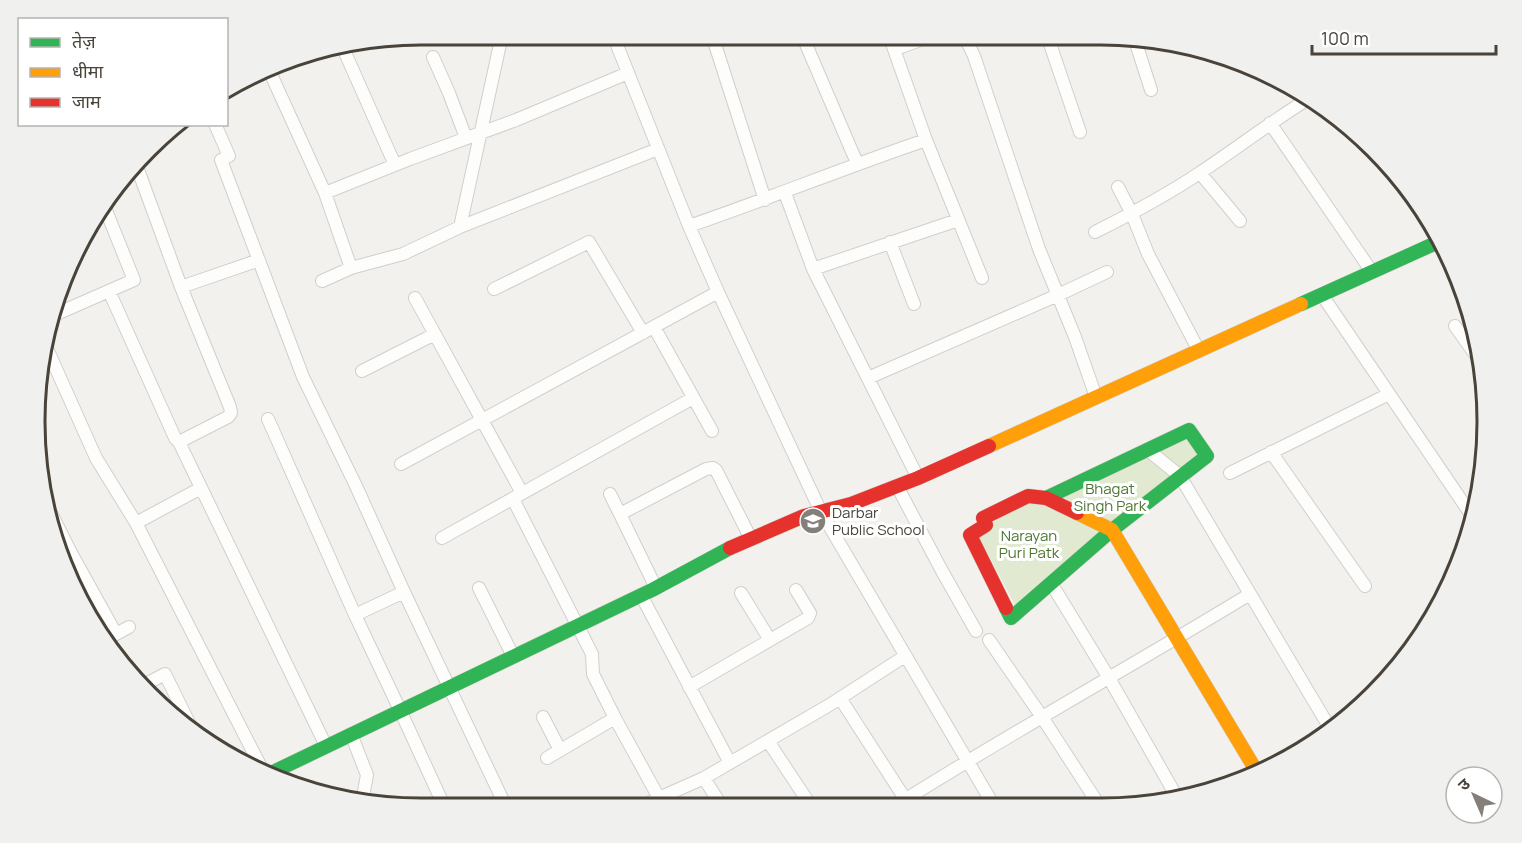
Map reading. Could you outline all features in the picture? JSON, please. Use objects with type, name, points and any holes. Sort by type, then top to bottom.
[{"type":"street","points":[[460,226],[500,45]]},
{"type":"street","points":[[617,45],[689,226],[821,512],[989,798]]},
{"type":"street","points":[[715,45],[765,200]]},
{"type":"street","points":[[806,45],[857,163]]},
{"type":"street","points":[[893,45],[926,140],[982,278]]},
{"type":"street","points":[[895,50],[908,45]]},
{"type":"street","points":[[969,45],[1035,238],[1076,338],[1096,397]]},
{"type":"street","points":[[1050,45],[1080,132]]},
{"type":"street","points":[[1137,47],[1151,90]]},
{"type":"street","points":[[345,53],[395,165]]},
{"type":"street","points":[[433,57],[466,138]]},
{"type":"street","points":[[325,193],[516,120],[628,73]]},
{"type":"street","points":[[272,76],[325,193],[351,268]]},
{"type":"street","points":[[1095,232],[1132,214],[1200,173],[1302,103]]},
{"type":"street","points":[[1270,123],[1372,272]]},
{"type":"street","points":[[216,126],[229,156],[221,160],[303,377],[502,798]]},
{"type":"street","points":[[689,226],[765,200],[857,163],[926,140]]},
{"type":"street","points":[[322,281],[351,268],[403,254],[460,226],[658,149]]},
{"type":"street","points":[[139,172],[231,413],[228,417],[179,442]]},
{"type":"street","points":[[1200,173],[1240,221]]},
{"type":"street","points":[[1118,187],[1148,254],[1199,351]]},
{"type":"street","points":[[785,192],[813,269],[918,478]]},
{"type":"street","points":[[62,311],[134,280],[107,213]]},
{"type":"street","points":[[813,269],[958,220]]},
{"type":"street","points":[[494,289],[589,242],[643,333]]},
{"type":"street","points":[[890,242],[914,304]]},
{"type":"street","points":[[286,772],[326,746],[656,588],[737,544],[804,516],[851,504],[918,478],[1433,244]]},
{"type":"street","points":[[181,287],[259,260]]},
{"type":"street","points":[[868,378],[1107,272]]},
{"type":"street","points":[[109,291],[175,438],[179,442],[326,746]]},
{"type":"street","points":[[401,464],[718,292]]},
{"type":"street","points":[[1322,295],[1467,508]]},
{"type":"street","points":[[415,298],[482,420],[592,654],[593,675],[659,798],[704,778],[730,763],[840,698],[905,656]]},
{"type":"street","points":[[1455,326],[1470,347]]},
{"type":"street","points":[[654,327],[712,431]]},
{"type":"street","points":[[362,371],[435,334]]},
{"type":"street","points":[[51,356],[96,458],[136,523],[257,760]]},
{"type":"street","points":[[1230,472],[1389,394]]},
{"type":"street","points":[[442,538],[693,398]]},
{"type":"street","points":[[268,419],[355,615],[440,798]]},
{"type":"street","points":[[1047,498],[1189,430],[1207,456],[1112,530],[1011,618],[970,535],[986,525],[983,519],[1028,496],[1047,498],[1112,530],[1254,765]]},
{"type":"street","points":[[1148,450],[1180,476],[1327,723]]},
{"type":"street","points":[[1271,452],[1365,586]]},
{"type":"street","points":[[620,514],[706,469],[713,468],[751,538]]},
{"type":"street","points":[[897,486],[976,631]]},
{"type":"street","points":[[136,523],[201,488]]},
{"type":"street","points":[[610,494],[656,588]]},
{"type":"street","points":[[1051,583],[1173,791]]},
{"type":"street","points":[[82,585],[112,636],[129,627]]},
{"type":"street","points":[[479,588],[513,657]]},
{"type":"street","points":[[689,687],[808,618],[810,613],[796,590]]},
{"type":"street","points":[[355,615],[404,592]]},
{"type":"street","points":[[741,593],[770,640]]},
{"type":"street","points":[[913,798],[968,761],[1250,594]]},
{"type":"street","points":[[641,595],[730,763]]},
{"type":"street","points":[[989,640],[1094,798]]},
{"type":"street","points":[[149,682],[165,674],[185,714]]},
{"type":"street","points":[[840,698],[900,798]]},
{"type":"street","points":[[543,717],[561,750]]},
{"type":"street","points":[[547,758],[615,718]]},
{"type":"street","points":[[351,734],[367,775],[364,794]]},
{"type":"street","points":[[768,741],[806,798]]},
{"type":"street","points":[[704,778],[716,798]]},
{"type":"green space","name":"Bhagat Singh Park","points":[[1187,435],[1202,457],[1112,524],[1057,496]]},
{"type":"green space","name":"Narayan Puri Patk","points":[[1030,500],[1107,530],[1015,605],[978,535],[988,519]]},
{"type":"traffic: fast","points":[[1301,304],[1433,244]]},
{"type":"traffic: fast","points":[[1006,608],[1011,618],[1112,530],[1207,456],[1189,430],[1046,498]]},
{"type":"traffic: fast","points":[[278,770],[652,590],[730,548]]},
{"type":"traffic: slow","points":[[989,446],[1301,304]]},
{"type":"traffic: slow","points":[[1077,513],[1112,530],[1253,765]]},
{"type":"traffic: jam","points":[[730,548],[804,516],[851,504],[918,478],[989,446]]},
{"type":"traffic: jam","points":[[1006,608],[970,535],[986,525],[983,518],[1028,496],[1046,498],[1077,513]]},
{"type":"place","name":"Darbar Public School","points":[[813,521]]}]
